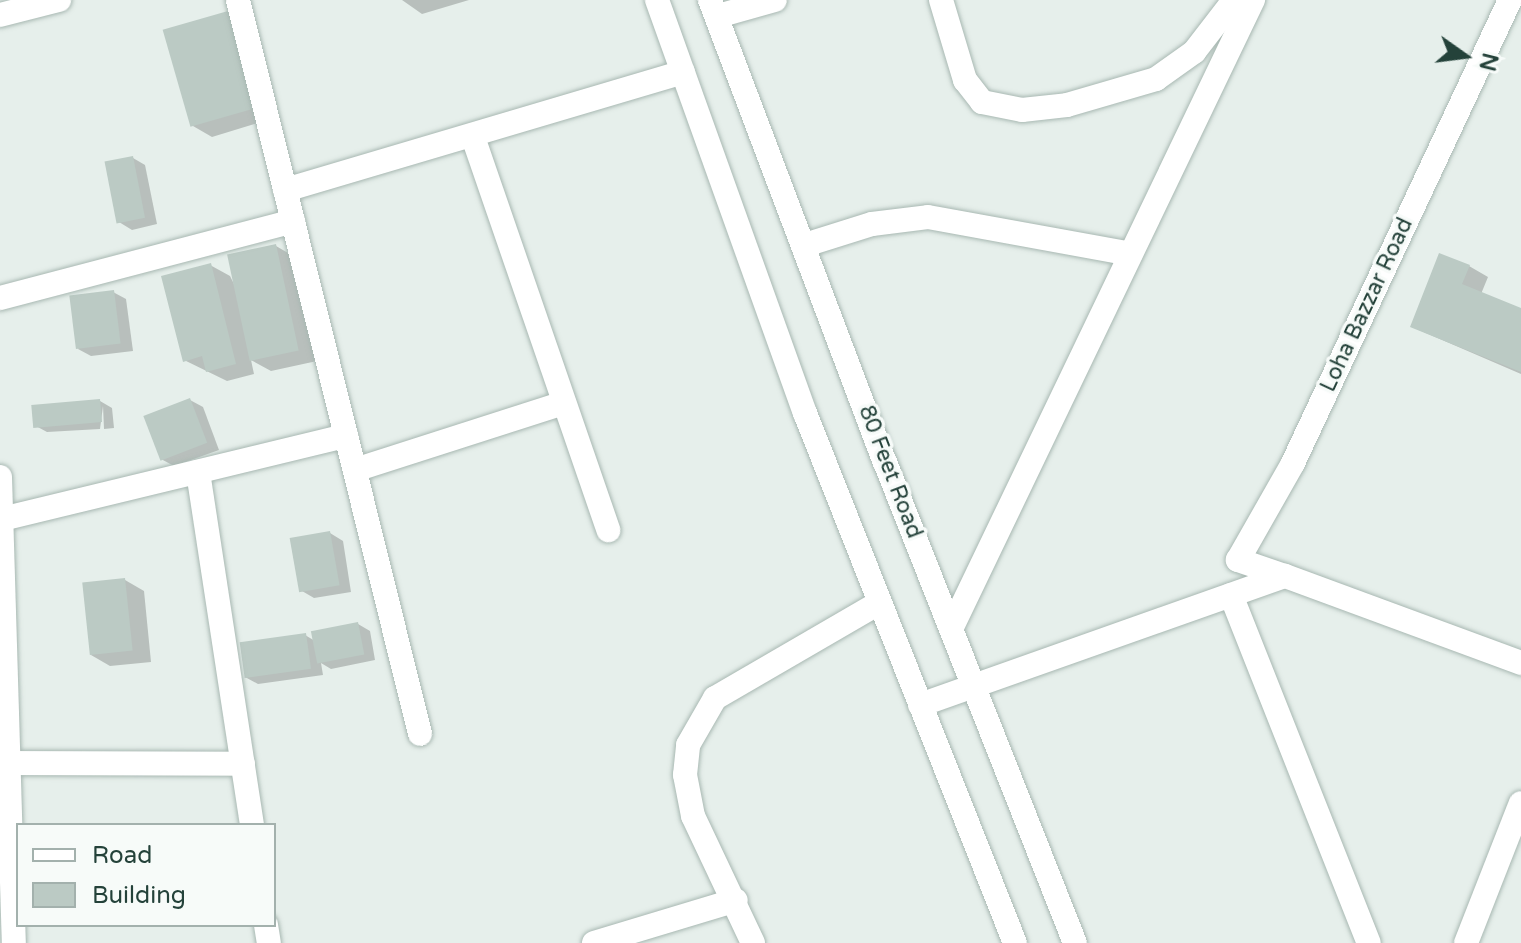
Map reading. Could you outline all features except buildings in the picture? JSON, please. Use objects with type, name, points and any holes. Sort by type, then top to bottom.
[{"type":"street","points":[[0,15],[59,0]]},
{"type":"street","points":[[238,0],[420,734]]},
{"type":"street","points":[[657,0],[879,603],[1015,943]]},
{"type":"street","points":[[714,8],[775,0]]},
{"type":"street","points":[[941,0],[965,80],[982,102],[1022,110],[1067,105],[1156,79],[1194,52],[1234,0]]},
{"type":"street","points":[[952,627],[1253,0]]},
{"type":"street","name":"Loha Bazzar Road","points":[[1285,576],[1238,560],[1293,463],[1510,0]]},
{"type":"street","name":"80 Feet Road","points":[[714,8],[1075,943]]},
{"type":"street","points":[[285,190],[473,137],[683,72]]},
{"type":"street","points":[[473,137],[608,530]]},
{"type":"street","points":[[805,245],[872,224],[928,217],[1131,254]]},
{"type":"street","points":[[0,298],[293,221]]},
{"type":"street","points":[[355,470],[564,403]]},
{"type":"street","points":[[2,528],[198,472],[346,436]]},
{"type":"street","points":[[198,472],[252,823]]},
{"type":"street","points":[[0,477],[14,943]]},
{"type":"street","points":[[920,705],[1285,576],[1521,663]]},
{"type":"street","points":[[1231,595],[1369,943]]},
{"type":"street","points":[[753,943],[736,900],[693,816],[685,775],[688,745],[715,698],[741,679],[879,603]]},
{"type":"street","points":[[9,763],[243,764]]},
{"type":"street","points":[[1466,943],[1521,803]]},
{"type":"street","points":[[594,943],[736,900]]}]
